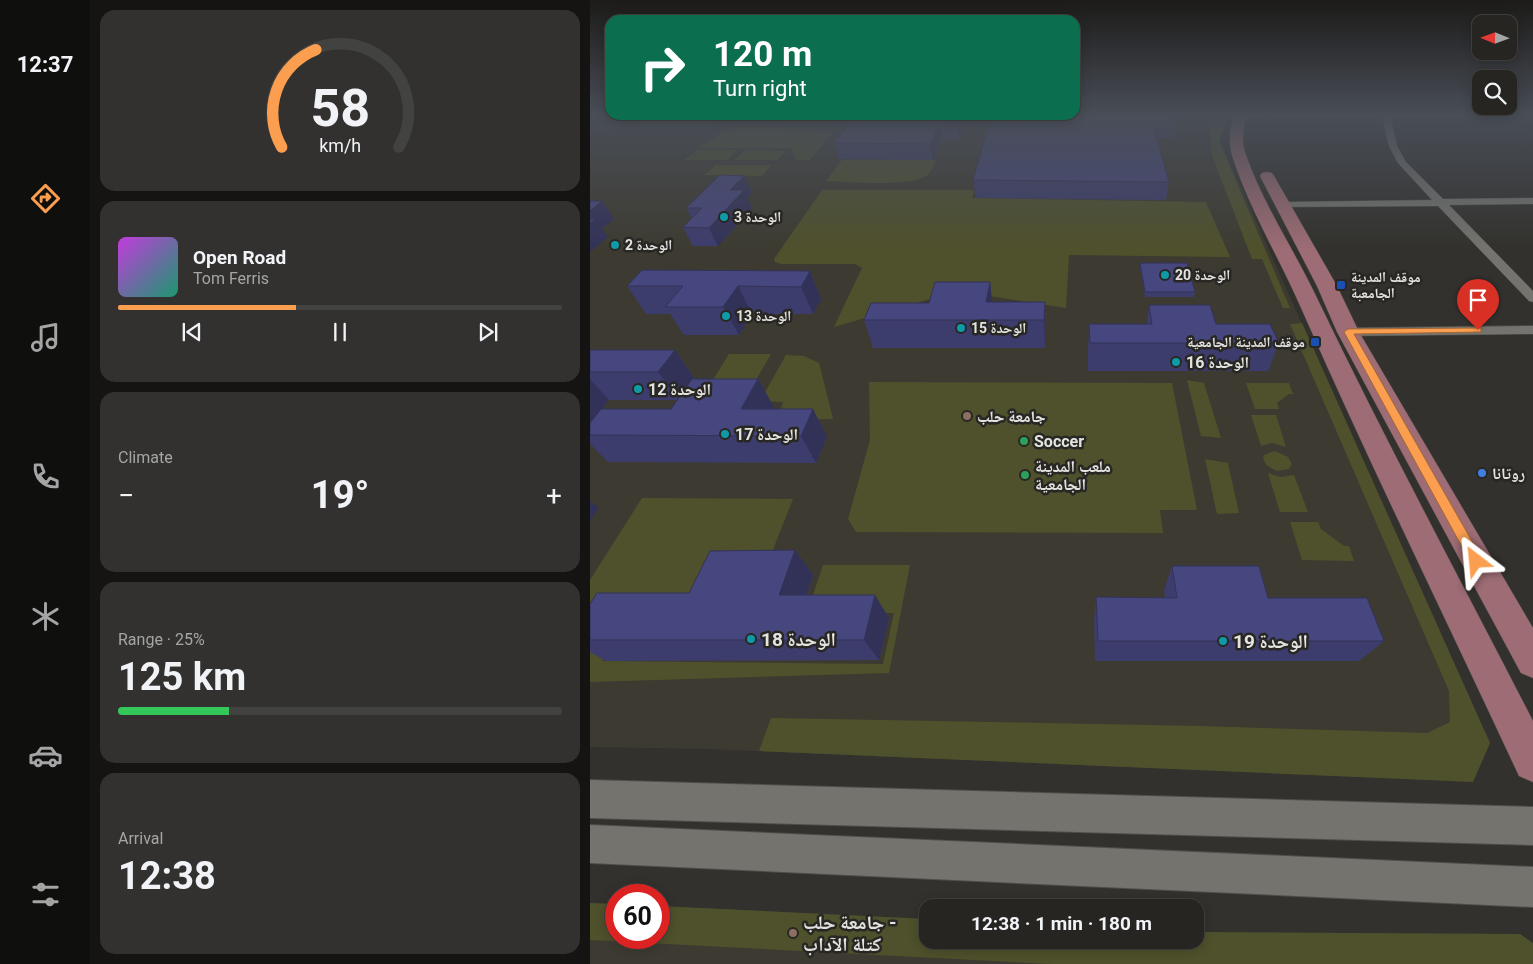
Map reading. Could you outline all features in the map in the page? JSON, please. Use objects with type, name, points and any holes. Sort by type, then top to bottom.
[{"type":"main road","points":[[1241,160],[1264,213],[1304,266],[1348,332],[1533,662]]},
{"type":"main road","points":[[1258,160],[1282,205],[1336,361],[1533,762]]},
{"type":"main road","points":[[590,798],[1533,826]]},
{"type":"main road","points":[[590,844],[1533,887]]},
{"type":"street","points":[[1400,160],[1533,298]]},
{"type":"street","points":[[1282,205],[1533,201]]},
{"type":"street","points":[[1348,332],[1533,330]]},
{"type":"shaded area","name":"جامعة حلب","points":[[590,160],[1229,160],[1490,743],[1473,782],[711,749],[590,747]]},
{"type":"shaded area","name":"جامعة حلب - كتلة الآداب","points":[[590,903],[605,904],[605,949],[670,949],[670,907],[919,919],[919,949],[1204,949],[1204,932],[1520,934],[1533,943],[1533,964],[590,964]]},
{"type":"green space","points":[[842,160],[936,160],[926,176],[906,182],[826,181]]},
{"type":"green space","points":[[1214,160],[1227,160],[1290,308],[1283,308],[1262,259],[1252,259]]},
{"type":"green space","points":[[716,165],[772,165],[762,176],[704,175]]},
{"type":"green space","points":[[822,190],[974,190],[972,198],[1206,202],[1230,257],[1069,255],[1066,308],[989,296],[947,294],[834,327],[862,268],[855,264],[781,264],[775,262],[774,259]]},
{"type":"green space","points":[[1302,323],[1490,743],[1473,782],[759,751],[771,718],[1200,726],[1427,733],[1450,722],[1449,691],[1290,324]]},
{"type":"green space","points":[[729,354],[771,354],[745,399],[701,399]]},
{"type":"green space","points":[[786,355],[804,356],[819,363],[833,419],[778,420],[783,402],[760,401]]},
{"type":"green space","points":[[1187,380],[1204,383],[1221,438],[1201,436]]},
{"type":"green space","name":"ملعب المدينة الجامعية","points":[[869,382],[1172,383],[1197,510],[1160,510],[1163,533],[856,532],[848,519],[870,440]]},
{"type":"green space","points":[[1246,383],[1289,383],[1293,394],[1289,394],[1277,403],[1279,409],[1255,409]]},
{"type":"green space","points":[[1251,415],[1276,415],[1286,447],[1272,443],[1261,446]]},
{"type":"green space","points":[[1275,451],[1288,457],[1292,464],[1289,469],[1277,471],[1266,465],[1263,458],[1264,455]]},
{"type":"green space","points":[[1205,459],[1228,463],[1239,513],[1217,514]]},
{"type":"green space","points":[[1268,473],[1280,477],[1294,475],[1308,512],[1280,512]]},
{"type":"green space","points":[[642,498],[793,499],[768,562],[712,614],[629,613],[602,661],[883,664],[894,613],[807,613],[823,565],[910,565],[889,673],[590,682],[590,580]]},
{"type":"green space","points":[[1290,522],[1318,522],[1321,529],[1344,546],[1349,546],[1354,561],[1302,560]]},
{"type":"green space","name":"جامعة حلب - كتلة الآداب","points":[[590,903],[605,904],[605,941],[590,940]]},
{"type":"green space","name":"جامعة حلب - كتلة الآداب","points":[[670,907],[919,919],[919,949],[1204,949],[1204,932],[1520,934],[1533,943],[1533,964],[1051,964],[670,944]]},
{"type":"building","points":[[979,160],[1163,160],[1169,182],[973,180]]},
{"type":"building","points":[[720,175],[744,176],[730,190],[744,190],[709,228],[683,227],[702,208],[686,208]]},
{"type":"building","points":[[590,201],[602,201],[590,211]]},
{"type":"building","points":[[1140,263],[1187,263],[1195,292],[1145,292]]},
{"type":"building","points":[[642,270],[810,271],[801,287],[738,286],[723,307],[665,307],[683,286],[627,286]]},
{"type":"building","points":[[935,282],[990,282],[986,302],[1045,302],[1044,320],[864,320],[871,303],[929,303]]},
{"type":"building","points":[[1149,305],[1210,305],[1216,324],[1270,324],[1279,343],[1090,343],[1089,324],[1152,324]]},
{"type":"building","points":[[590,350],[675,350],[658,372],[590,372]]},
{"type":"building","points":[[692,379],[758,379],[741,409],[813,409],[801,436],[590,435],[590,423],[601,409],[671,409]]},
{"type":"building","points":[[795,550],[779,595],[875,595],[864,640],[590,640],[590,604],[597,593],[689,593],[710,551]]},
{"type":"building","points":[[1172,566],[1259,566],[1268,598],[1367,598],[1384,641],[1098,641],[1096,597],[1177,598]]},
{"type":"place","name":"الوحدة 3","points":[[724,217]]},
{"type":"place","name":"الوحدة 2","points":[[615,245]]},
{"type":"place","name":"الوحدة 20","points":[[1165,275]]},
{"type":"place","name":"موقف المدينة الجامعبة","points":[[1341,285]]},
{"type":"place","name":"الوحدة 13","points":[[726,316]]},
{"type":"place","name":"الوحدة 15","points":[[961,328]]},
{"type":"place","name":"موقف المدينة الجامعية","points":[[1315,342]]},
{"type":"place","name":"الوحدة 16","points":[[1176,362]]},
{"type":"place","name":"الوحدة 12","points":[[638,389]]},
{"type":"place","name":"جامعة حلب","points":[[967,416]]},
{"type":"place","name":"الوحدة 17","points":[[725,434]]},
{"type":"place","name":"Soccer","points":[[1024,441]]},
{"type":"place","name":"روتانا","points":[[1482,473]]},
{"type":"place","name":"ملعب المدينة الجامعية","points":[[1025,475]]},
{"type":"place","name":"الوحدة 18","points":[[751,639]]},
{"type":"place","name":"الوحدة 19","points":[[1223,641]]},
{"type":"place","name":"جامعة حلب - كتلة الآداب","points":[[793,933]]},
{"type":"route","points":[[1476,561],[1348,332],[1478,330]]}]
